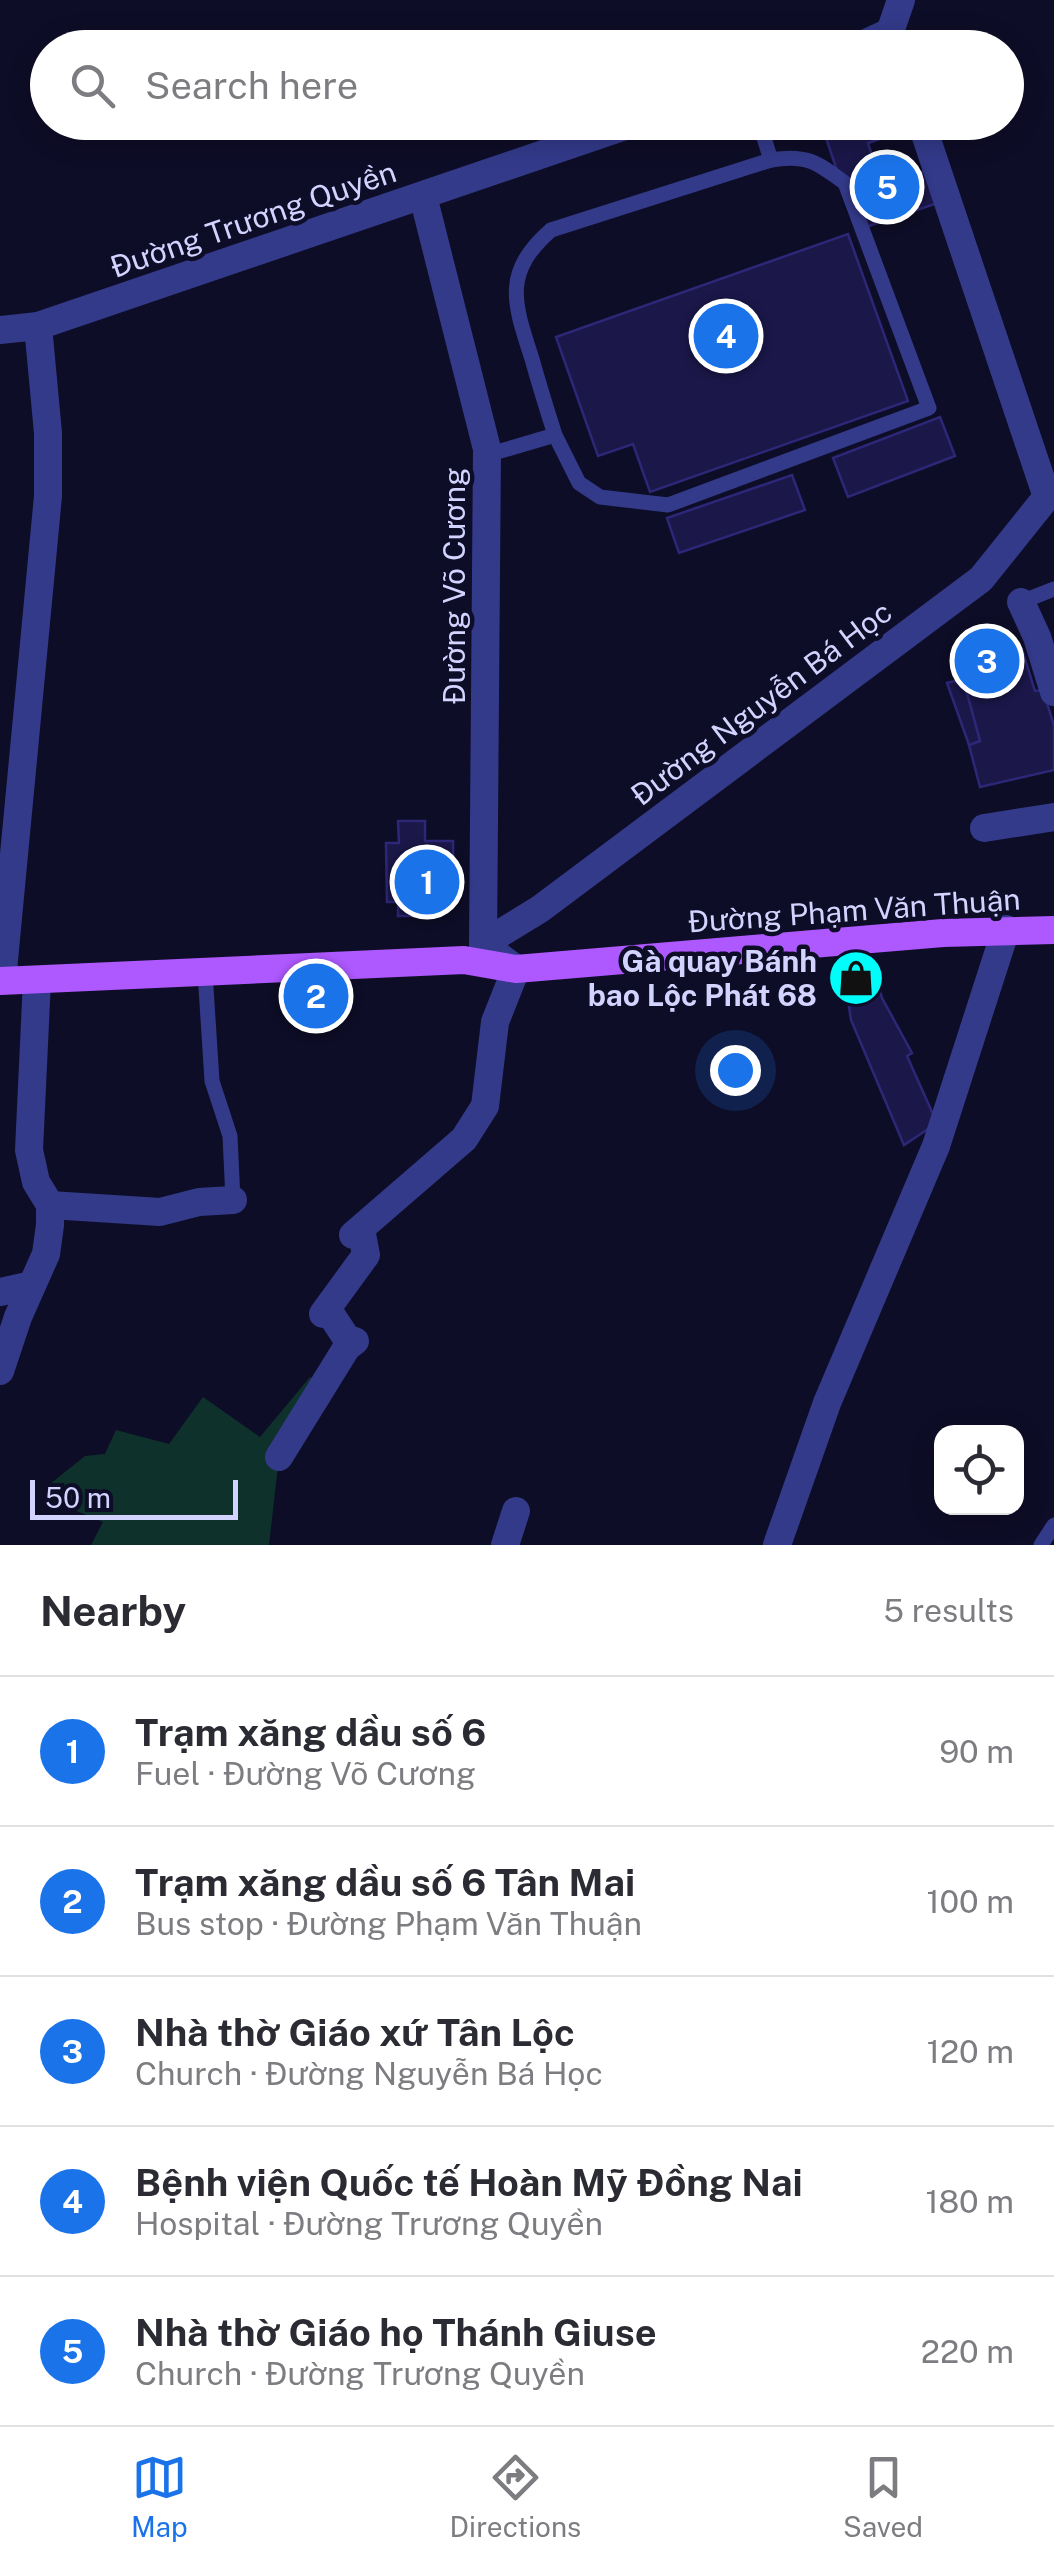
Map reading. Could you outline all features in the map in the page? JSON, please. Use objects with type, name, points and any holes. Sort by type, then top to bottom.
[{"type":"main road","name":"Đường Phạm Văn Thuận","points":[[1,981],[464,960],[516,969],[1006,929],[1054,930]]},
{"type":"street","points":[[895,30],[901,0]]},
{"type":"street","name":"Đường Trương Quyền","points":[[0,330],[38,326],[585,140]]},
{"type":"street","points":[[927,140],[1050,491]]},
{"type":"street","name":"Đường Võ Cương","points":[[423,196],[488,454],[483,944]]},
{"type":"street","points":[[1,981],[48,496],[48,433],[38,326]]},
{"type":"street","name":"Đường Nguyễn Bá Học","points":[[483,944],[540,908],[981,579],[1050,491]]},
{"type":"street","points":[[996,562],[1019,597],[1037,637],[1054,692]]},
{"type":"street","points":[[984,828],[1054,817]]},
{"type":"street","points":[[777,1545],[827,1403],[936,1146],[1006,929]]},
{"type":"street","points":[[279,1457],[347,1346],[355,1341],[348,1339],[330,1313],[323,1314],[366,1255],[362,1234],[353,1234],[464,1139],[485,1106],[494,1022],[516,969],[483,944]]},
{"type":"street","points":[[0,1371],[46,1254],[50,1205],[36,1182],[28,1150],[36,980]]},
{"type":"street","points":[[50,1205],[160,1212],[199,1202],[234,1200]]},
{"type":"street","points":[[0,1292],[32,1285]]},
{"type":"street","points":[[504,1545],[516,1510]]},
{"type":"lane","points":[[765,140],[771,160]]},
{"type":"lane","points":[[796,156],[819,163],[844,183],[929,408],[668,505],[600,498],[578,483],[555,435],[515,305],[518,276],[530,248],[552,230],[771,160],[796,156]]},
{"type":"lane","points":[[488,454],[555,435]]},
{"type":"lane","points":[[1019,597],[1054,589]]},
{"type":"lane","points":[[205,972],[212,1082],[230,1136],[234,1200]]},
{"type":"lane","points":[[1041,1545],[1054,1525]]},
{"type":"green space","points":[[310,1377],[321,1382],[279,1457],[269,1545],[91,1545],[103,1522],[67,1507],[50,1484],[85,1456],[105,1454],[116,1430],[169,1444],[203,1397],[260,1437]]},
{"type":"building","points":[[827,140],[877,140],[868,143],[882,187],[927,170],[938,203],[857,230]]},
{"type":"building","points":[[848,234],[908,401],[650,492],[633,444],[598,456],[556,337]]},
{"type":"building","points":[[940,417],[955,456],[848,497],[833,458]]},
{"type":"building","points":[[792,475],[805,510],[679,553],[667,518]]},
{"type":"building","points":[[1022,649],[1035,691],[1043,690],[1054,726],[1054,770],[980,787],[969,745],[980,741],[960,668]]},
{"type":"building","points":[[963,679],[980,741],[969,745],[947,683]]},
{"type":"building","points":[[398,821],[425,821],[425,841],[453,841],[454,897],[429,897],[429,916],[398,916],[398,902],[387,902],[386,843],[399,843]]},
{"type":"building","points":[[877,981],[912,1053],[907,1056],[937,1123],[904,1145],[851,1020],[846,986]]},
{"type":"place","name":"Nhà thờ Giáo họ Thánh Giuse","points":[[887,187]]},
{"type":"place","name":"Bệnh viện Quốc tế Hoàn Mỹ Đồng Nai","points":[[726,336]]},
{"type":"place","name":"Nhà thờ Giáo xứ Tân Lộc","points":[[987,661]]},
{"type":"place","name":"Trạm xăng dầu số 6","points":[[427,882]]},
{"type":"place","name":"Gà quay Bánh bao Lộc Phát 68","points":[[856,978]]},
{"type":"place","name":"Trạm xăng dầu số 6 Tân Mai","points":[[316,996]]}]
